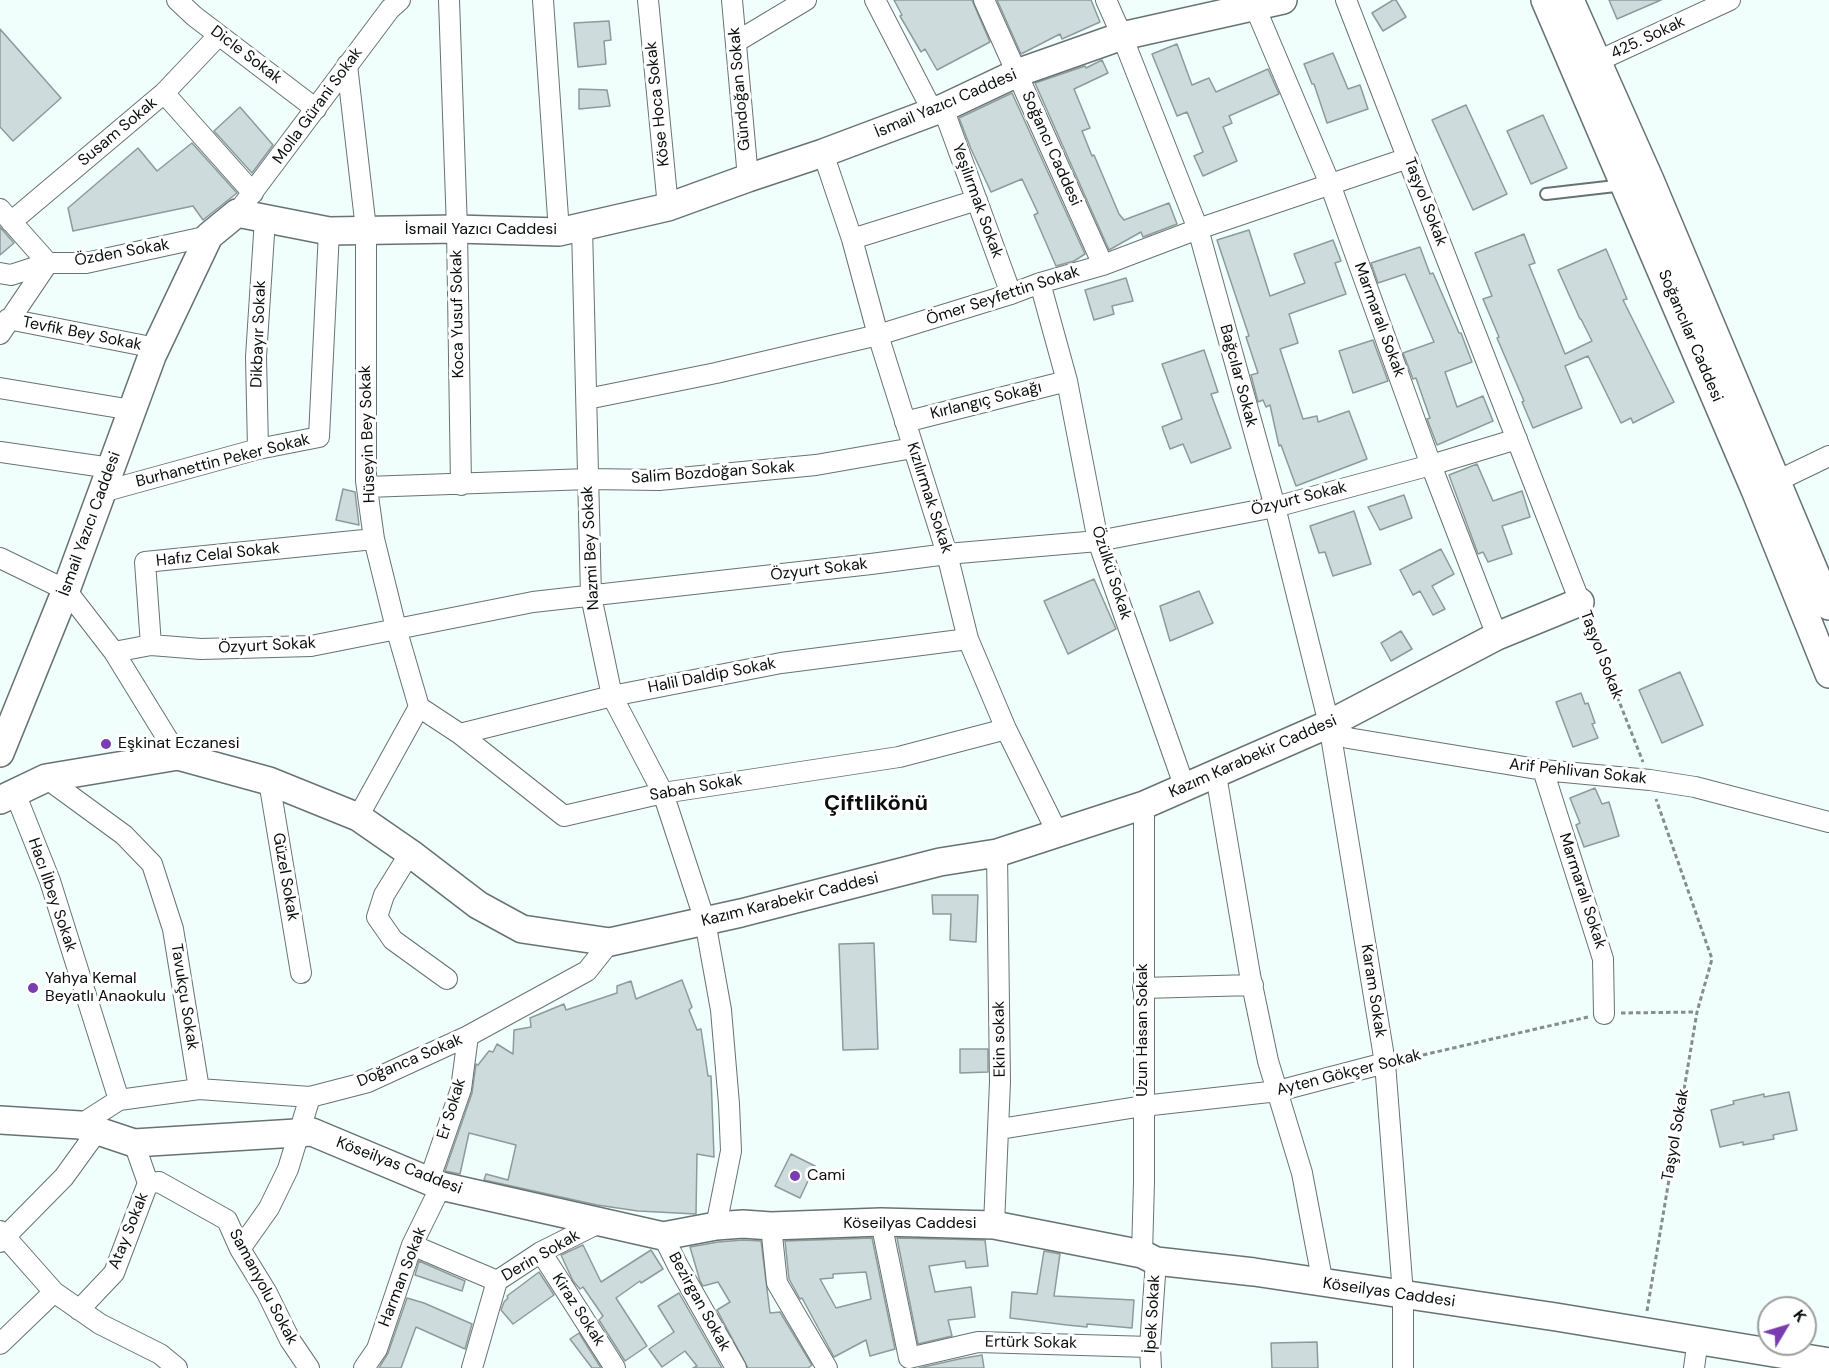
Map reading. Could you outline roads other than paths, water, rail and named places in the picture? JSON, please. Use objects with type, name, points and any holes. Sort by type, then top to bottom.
[{"type":"street","name":"Dicle Sokak","points":[[177,0],[316,109]]},
{"type":"street","name":"Koca Yusuf Sokak","points":[[449,0],[457,229],[461,485]]},
{"type":"street","name":"Nazmi Bey Sokak","points":[[543,0],[587,399],[591,596],[612,696],[663,793],[705,921],[721,1010],[729,1116],[730,1151],[716,1226]]},
{"type":"street","name":"Köse Hoca Sokak","points":[[648,0],[668,207]]},
{"type":"street","name":"Gündoğan Sokak","points":[[732,0],[747,178]]},
{"type":"street","points":[[736,42],[806,0]]},
{"type":"street","name":"Yeşilırmak Sokak","points":[[875,0],[938,110],[977,200],[1011,294]]},
{"type":"street","name":"Soğancı Caddesi","points":[[984,0],[1103,265]]},
{"type":"street","name":"Bağcılar Sokak","points":[[1106,0],[1198,229],[1275,507],[1329,724]]},
{"type":"street","name":"İsmail Yazıcı Caddesi","points":[[0,753],[66,590],[156,348],[209,236],[245,203],[265,219],[328,231],[570,229],[668,207],[823,153],[938,110],[1017,73],[1122,36],[1254,3],[1283,0]]},
{"type":"street","name":"Taşyol Sokak","points":[[1346,0],[1580,602]]},
{"type":"street","name":"Soğancılar Caddesi","points":[[1545,0],[1755,490],[1829,674]]},
{"type":"street","name":"Soğancılar Caddesi","points":[[1569,0],[1650,180],[1829,606]]},
{"type":"street","name":"425. Sokak","points":[[1598,61],[1730,0]]},
{"type":"street","name":"Molla Gürani Sokak","points":[[245,203],[316,109],[390,3]]},
{"type":"street","name":"Marmaralı Sokak","points":[[1254,3],[1330,184],[1431,465],[1497,636]]},
{"type":"street","name":"Susam Sokak","points":[[6,215],[164,93],[219,35]]},
{"type":"street","name":"Hüseyin Bey Sokak","points":[[347,65],[366,229],[367,487],[374,539],[419,707]]},
{"type":"street","points":[[164,93],[245,203]]},
{"type":"street","name":"Kızılırmak Sokak","points":[[823,153],[852,239],[878,335],[947,554],[968,639],[1006,729],[1058,834]]},
{"type":"street","name":"Ömer Seyfettin Sokak","points":[[587,399],[716,373],[878,335],[1103,265],[1198,229],[1408,158]]},
{"type":"street","points":[[852,239],[977,200]]},
{"type":"street","points":[[4,327],[48,263],[6,215]]},
{"type":"street","name":"Dikbayır Sokak","points":[[258,449],[256,357],[265,219]]},
{"type":"street","name":"Burhanettin Peker Sokak","points":[[106,480],[319,437],[328,231]]},
{"type":"street","name":"Özden Sokak","points":[[0,273],[11,275],[48,263],[86,263],[209,236]]},
{"type":"street","name":"Özülkü Sokak","points":[[1040,283],[1067,381],[1098,541],[1185,788]]},
{"type":"street","name":"Tevfik Bey Sokak","points":[[4,327],[156,348]]},
{"type":"street","name":"Kırlangıç Sokağı","points":[[905,422],[1067,381]]},
{"type":"street","points":[[0,388],[132,410]]},
{"type":"street","name":"Özyurt Sokak","points":[[114,652],[151,645],[201,649],[311,646],[533,602],[947,554],[1098,541],[1275,507],[1517,439]]},
{"type":"street","name":"Salim Bozdoğan Sokak","points":[[367,487],[588,479],[659,480],[816,465],[913,448]]},
{"type":"street","points":[[0,452],[106,480]]},
{"type":"street","points":[[1777,481],[1829,456]]},
{"type":"street","name":"Hafız Celal Sokak","points":[[151,645],[145,562],[374,539]]},
{"type":"street","points":[[0,558],[66,590],[114,652],[178,756]]},
{"type":"street","name":"Kazım Karabekir Caddesi","points":[[7,796],[46,778],[178,756],[269,781],[358,817],[478,905],[522,928],[610,942],[705,921],[940,862],[997,853],[1144,805],[1329,724],[1497,636],[1580,602]]},
{"type":"street","name":"Halil Daldip Sokak","points":[[460,734],[612,696],[781,663],[968,639]]},
{"type":"street","points":[[358,817],[419,707]]},
{"type":"street","name":"Sabah Sokak","points":[[419,707],[460,734],[564,816],[663,793],[899,757],[1006,729]]},
{"type":"street","name":"Arif Pehlivan Sokak","points":[[1329,724],[1348,738],[1543,770],[1650,780],[1695,787],[1829,822]]},
{"type":"street","name":"Karam Sokak","points":[[1329,724],[1385,1063],[1403,1294],[1403,1368]]},
{"type":"street","name":"Marmaralı Sokak","points":[[1543,770],[1604,958],[1604,1014]]},
{"type":"street","points":[[1216,775],[1268,1061],[1302,1173],[1323,1284]]},
{"type":"street","name":"Tavukçu Sokak","points":[[46,778],[124,835],[152,864],[173,929],[199,1089]]},
{"type":"street","name":"Güzel Sokak","points":[[269,781],[301,973]]},
{"type":"street","name":"Hacı İlbey Sokak","points":[[7,796],[50,881],[119,1100]]},
{"type":"street","name":"Uzun Hasan Sokak","points":[[1144,805],[1143,1106],[1149,1258]]},
{"type":"street","points":[[410,853],[384,895],[377,917],[393,940],[447,979]]},
{"type":"street","name":"Ekin sokak","points":[[994,1225],[1000,1129],[997,853]]},
{"type":"street","name":"Doğanca Sokak","points":[[89,1127],[119,1100],[199,1089],[310,1097],[368,1082],[468,1036],[587,971],[610,942]]},
{"type":"street","points":[[1143,988],[1253,985]]},
{"type":"street","name":"Er Sokak","points":[[435,1184],[461,1089],[468,1036]]},
{"type":"street","name":"Ayten Gökçer Sokak","points":[[1000,1129],[1143,1106],[1278,1091],[1385,1063]]},
{"type":"street","points":[[240,1250],[270,1208],[288,1169],[310,1097]]},
{"type":"street","name":"Köseilyas Caddesi","points":[[0,1120],[89,1127],[134,1143],[312,1132],[435,1184],[663,1236],[716,1226],[743,1224],[771,1226],[881,1222],[994,1225],[1149,1258],[1403,1294],[1829,1362]]},
{"type":"street","points":[[89,1127],[64,1177],[2,1237],[54,1292],[100,1324],[160,1354],[177,1368]]},
{"type":"street","name":"Atay Sokak","points":[[79,1310],[114,1273],[148,1183],[134,1143]]},
{"type":"street","name":"Samanyolu Sokak","points":[[148,1183],[159,1182],[227,1220],[240,1250],[267,1293],[290,1340],[309,1368]]},
{"type":"street","name":"Harman Sokak","points":[[364,1368],[377,1349],[435,1184]]},
{"type":"street","name":"Derin Sokak","points":[[476,1366],[497,1281],[541,1252],[601,1222]]},
{"type":"street","name":"Ertürk Sokak","points":[[881,1222],[909,1358],[978,1342],[1150,1347]]},
{"type":"street","points":[[771,1226],[777,1284],[826,1368]]},
{"type":"street","name":"Bezirgan Sokak","points":[[663,1236],[736,1368]]},
{"type":"street","points":[[412,1245],[497,1281]]},
{"type":"street","name":"Kiraz Sokak","points":[[541,1252],[615,1368]]},
{"type":"street","name":"İpek Sokak","points":[[1149,1258],[1151,1368]]},
{"type":"street","points":[[0,1344],[54,1292]]},
{"type":"street","points":[[1694,1368],[1698,1340]]},
{"type":"lane","points":[[1546,194],[1625,185]]},
{"type":"place","name":"Eşkinat Eczanesi","points":[[106,744]]},
{"type":"place","name":"Yahya Kemal Beyatlı Anaokulu","points":[[33,988]]},
{"type":"place","name":"Cami","points":[[795,1176]]},
{"type":"district","name":"Çiftlikönü","points":[[876,804]]}]
